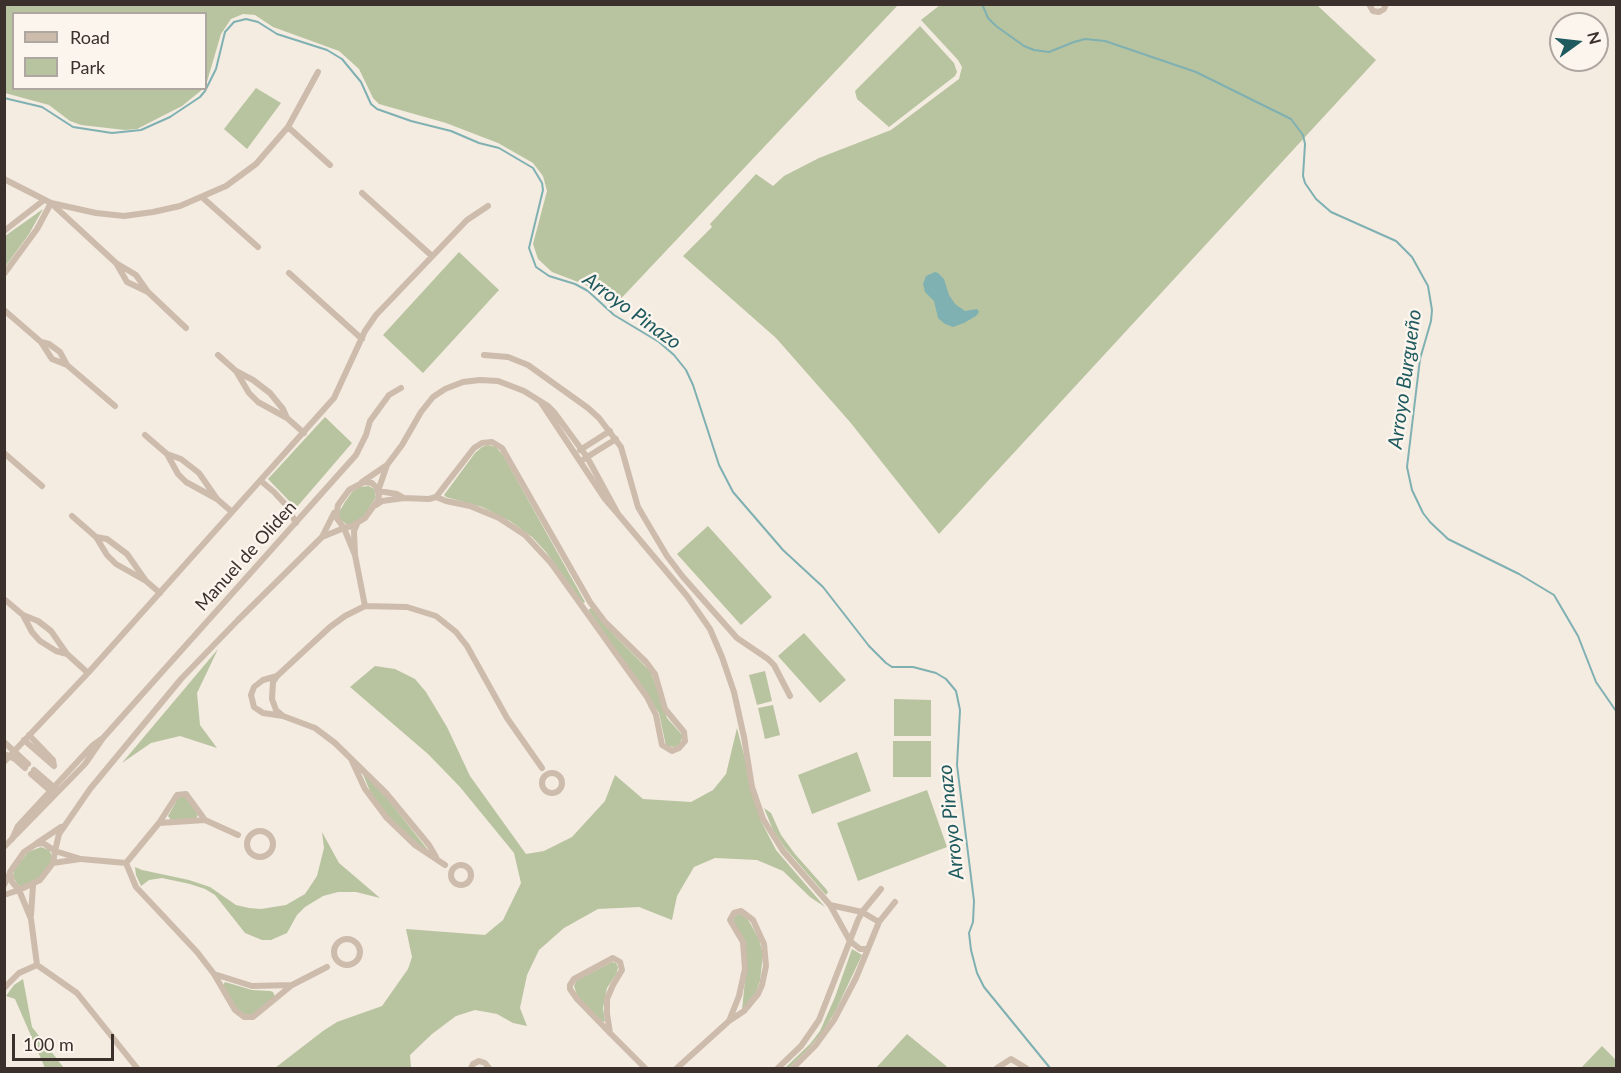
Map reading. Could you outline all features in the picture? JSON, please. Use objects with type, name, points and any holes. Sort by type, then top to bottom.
[{"type":"street","points":[[1370,4],[1373,11],[1379,12],[1386,4]]},
{"type":"street","points":[[4,231],[48,202],[96,213],[124,216],[169,210],[203,198],[244,174],[266,153],[288,127],[318,72]]},
{"type":"street","points":[[288,127],[330,165]]},
{"type":"street","points":[[4,179],[48,202],[116,263],[136,275],[148,292],[186,328]]},
{"type":"street","points":[[362,193],[432,256]]},
{"type":"street","points":[[203,198],[258,247]]},
{"type":"street","points":[[4,274],[37,229],[48,202]]},
{"type":"street","points":[[8,756],[88,673],[334,398],[376,315],[467,220],[488,206]]},
{"type":"street","points":[[116,263],[127,282],[148,292]]},
{"type":"street","points":[[289,273],[362,339]]},
{"type":"street","points":[[4,310],[41,342],[52,359],[67,365],[115,406]]},
{"type":"street","points":[[41,342],[49,344],[60,352],[67,365]]},
{"type":"street","points":[[218,355],[236,371],[270,393],[287,418]]},
{"type":"street","points":[[484,355],[508,357],[528,365],[588,408],[610,431],[624,455],[638,507],[667,556],[737,638],[774,665],[790,696]]},
{"type":"street","points":[[236,371],[249,393],[258,402],[287,418],[304,433]]},
{"type":"street","points":[[375,506],[387,465],[427,404],[438,393],[453,385],[472,380],[498,381],[515,387],[554,412],[606,499],[687,596],[710,629],[734,693],[743,728],[752,787],[763,819],[778,845],[830,905],[850,941],[860,949],[868,949]]},
{"type":"street","name":"Manuel de Oliden","points":[[4,847],[23,830],[65,780],[95,751],[103,738],[356,455],[366,435],[369,422],[389,395],[401,388]]},
{"type":"street","points":[[579,451],[610,431]]},
{"type":"street","points":[[145,435],[167,454],[178,474],[186,482],[217,499],[232,512]]},
{"type":"street","points":[[584,459],[616,439]]},
{"type":"street","points":[[365,606],[355,555],[354,531],[357,524],[375,506],[382,501],[436,497],[484,511],[525,535],[551,563],[653,708],[662,745],[672,751],[679,748],[685,741],[684,732],[665,709],[655,674],[646,662],[605,622],[590,602],[507,454],[497,444],[487,442],[474,448],[436,497]]},
{"type":"street","points":[[4,453],[42,486]]},
{"type":"street","points":[[167,454],[181,459],[199,473],[217,499]]},
{"type":"street","points":[[4,895],[33,885],[46,874],[53,863],[59,834],[64,825],[181,679],[322,537],[343,496],[387,465]]},
{"type":"street","points":[[261,481],[286,505],[296,523]]},
{"type":"street","points":[[360,483],[372,483],[378,491],[397,494],[404,498]]},
{"type":"street","points":[[336,510],[337,520],[344,528],[355,555]]},
{"type":"street","points":[[72,516],[96,537],[107,555],[116,564],[146,580]]},
{"type":"street","points":[[322,537],[357,524]]},
{"type":"street","points":[[96,537],[107,539],[127,554],[146,580],[160,593]]},
{"type":"street","points":[[4,599],[23,615],[38,621],[51,631],[67,654],[88,673]]},
{"type":"street","points":[[582,608],[590,602]]},
{"type":"street","points":[[283,716],[276,710],[272,699],[271,688],[277,676],[337,621],[365,606],[408,607],[427,612],[451,626],[467,646],[507,718],[542,768],[558,776],[561,782],[560,788],[555,792],[549,793],[544,789],[542,768]]},
{"type":"street","points":[[23,615],[40,641],[56,651],[67,654]]},
{"type":"street","points":[[277,676],[258,683],[252,690],[254,707],[263,713],[283,716],[315,728],[387,792],[436,857]]},
{"type":"street","points":[[27,737],[53,760],[54,766],[65,780]]},
{"type":"street","points":[[4,742],[8,756],[26,766]]},
{"type":"street","points":[[351,758],[365,789],[386,817],[415,845],[445,865],[453,881],[458,885],[465,884],[469,879],[468,869],[463,866],[445,865]]},
{"type":"street","points":[[33,772],[55,791]]},
{"type":"street","points":[[543,779],[552,774]]},
{"type":"street","points":[[126,863],[159,823],[179,793],[189,798],[205,820]]},
{"type":"street","points":[[159,823],[205,820],[238,835],[252,854],[260,857],[268,855],[273,847],[272,838],[266,832],[238,835]]},
{"type":"street","points":[[4,885],[19,858],[64,825]]},
{"type":"street","points":[[248,846],[248,839],[253,834]]},
{"type":"street","points":[[36,844],[47,844],[55,851],[81,859],[126,863]]},
{"type":"street","points":[[53,863],[81,859]]},
{"type":"street","points":[[126,863],[132,880],[141,893],[183,935],[214,974],[231,1004],[244,1017],[257,1016],[292,985],[327,966],[355,963],[360,955],[359,946],[352,940],[343,939],[336,944],[327,966]]},
{"type":"street","points":[[451,875],[457,866]]},
{"type":"street","points":[[10,872],[12,882],[20,890],[31,918]]},
{"type":"street","points":[[33,885],[31,918],[37,965],[77,993],[137,1068]]},
{"type":"street","points":[[778,1068],[801,1046],[819,1020],[862,912],[881,889]]},
{"type":"street","points":[[793,1068],[815,1046],[834,1020],[849,994],[879,922],[895,902]]},
{"type":"street","points":[[830,905],[862,912],[879,922]]},
{"type":"street","points":[[677,1068],[729,1021],[744,1011],[758,994],[766,966],[762,935],[753,920],[741,911],[734,913],[730,920],[742,942],[745,969],[739,996],[729,1021]]},
{"type":"street","points":[[333,953],[341,964]]},
{"type":"street","points":[[610,1033],[607,999],[622,970],[620,962],[613,958],[578,976],[570,985],[572,992],[577,999],[610,1033],[645,1068]]},
{"type":"street","points":[[4,988],[19,973],[37,965]]},
{"type":"street","points":[[214,974],[252,986],[292,985]]},
{"type":"street","points":[[997,1068],[1011,1059],[1026,1068]]},
{"type":"street","points":[[471,1068],[479,1061],[485,1063],[489,1068]]},
{"type":"green space","points":[[5,4],[898,5],[613,307],[586,285],[552,272],[538,259],[533,244],[547,191],[543,176],[533,163],[498,143],[446,123],[379,104],[373,98],[359,69],[339,51],[273,27],[255,15],[243,14],[231,19],[221,34],[207,82],[207,12],[12,12],[12,90],[202,90],[182,106],[137,129],[125,130],[81,125],[70,121],[49,105],[5,93]]},
{"type":"green space","points":[[940,5],[1319,5],[1376,60],[939,534],[850,422],[776,338],[683,256],[712,227],[710,224],[756,174],[773,186],[784,176],[819,158],[891,130],[959,79],[962,67],[958,60],[921,20]]},
{"type":"green space","points":[[920,26],[954,63],[957,72],[955,76],[889,127],[857,99],[855,91]]},
{"type":"green space","points":[[256,88],[281,103],[247,149],[224,129]]},
{"type":"green space","points":[[43,209],[29,234],[5,267],[5,236]]},
{"type":"green space","points":[[459,252],[499,290],[423,373],[383,335]]},
{"type":"green space","points":[[325,417],[352,443],[296,508],[268,479]]},
{"type":"green space","points":[[488,445],[496,447],[503,455],[585,602],[583,603],[546,552],[532,537],[510,521],[482,507],[444,495],[475,453]]},
{"type":"green space","points":[[369,486],[374,489],[376,497],[362,519],[351,525],[346,524],[339,518],[339,512],[345,502],[352,492],[360,487]]},
{"type":"green space","points":[[708,526],[772,597],[741,625],[677,554]]},
{"type":"green space","points":[[592,608],[614,635],[651,672],[667,718],[683,736],[679,745],[666,746],[659,713],[589,611]]},
{"type":"green space","points":[[804,633],[846,680],[820,703],[778,656]]},
{"type":"green space","points":[[218,649],[197,693],[200,725],[217,748],[180,736],[151,743],[122,763]]},
{"type":"green space","points":[[375,666],[395,669],[415,679],[426,692],[447,727],[470,776],[526,854],[544,851],[572,837],[605,801],[615,775],[643,799],[691,802],[713,790],[726,774],[737,728],[761,821],[776,850],[825,907],[810,897],[783,871],[757,860],[715,858],[694,867],[677,896],[672,920],[639,907],[598,909],[564,928],[539,950],[527,975],[520,1008],[527,1026],[513,1023],[497,1014],[475,1010],[456,1016],[432,1034],[410,1055],[411,1068],[275,1068],[337,1022],[382,1006],[408,969],[412,957],[406,929],[485,935],[503,920],[521,883],[514,853],[460,787],[428,754],[350,687]]},
{"type":"green space","points":[[765,671],[772,701],[757,705],[749,675]]},
{"type":"green space","points":[[894,699],[931,700],[931,736],[894,736]]},
{"type":"green space","points":[[773,705],[780,735],[765,739],[758,708]]},
{"type":"green space","points":[[893,741],[931,741],[931,777],[893,777]]},
{"type":"green space","points":[[857,752],[871,791],[812,814],[798,775]]},
{"type":"green space","points":[[362,772],[386,797],[428,850],[407,837],[389,818],[372,796]]},
{"type":"green space","points":[[927,790],[947,847],[858,881],[837,823]]},
{"type":"green space","points":[[182,796],[198,814],[195,819],[171,820],[168,816],[178,798]]},
{"type":"green space","points":[[764,808],[771,813],[781,835],[795,854],[826,889],[828,892],[826,895],[785,848],[773,830]]},
{"type":"green space","points":[[322,832],[339,863],[380,898],[356,892],[338,892],[323,896],[297,915],[287,933],[271,940],[262,940],[245,933],[215,895],[205,889],[162,878],[149,880],[141,886],[136,875],[135,867],[189,880],[210,887],[236,905],[249,908],[261,909],[286,905],[305,894],[317,876],[324,848]]},
{"type":"green space","points":[[41,847],[49,850],[51,854],[51,861],[46,870],[39,879],[22,887],[18,885],[13,877],[14,870],[28,852]]},
{"type":"green space","points":[[739,914],[745,916],[750,923],[759,939],[763,954],[760,981],[756,992],[742,1010],[745,980],[744,939],[733,922],[734,917]]},
{"type":"green space","points":[[852,949],[862,955],[836,1010],[810,1047],[789,1068],[785,1068],[820,1031]]},
{"type":"green space","points":[[612,962],[618,967],[617,973],[607,988],[603,1008],[605,1021],[603,1022],[578,998],[574,986],[576,981]]},
{"type":"green space","points":[[23,979],[32,1027],[64,1068],[45,1068],[15,999],[6,996],[14,985]]},
{"type":"green space","points":[[225,982],[252,990],[270,991],[275,997],[254,1015],[241,1014],[225,992],[223,985]]},
{"type":"green space","points":[[907,1034],[945,1065],[948,1068],[876,1068]]},
{"type":"green space","points":[[1602,1046],[1616,1060],[1616,1068],[1581,1068]]},
{"type":"water","points":[[935,272],[944,279],[949,295],[955,304],[965,311],[977,309],[979,312],[976,316],[953,327],[938,318],[934,301],[925,292],[923,284],[926,276]]},
{"type":"waterway","name":"Arroyo Burgueño","points":[[982,4],[988,18],[996,26],[1024,46],[1034,50],[1049,52],[1085,39],[1105,41],[1196,72],[1291,119],[1303,135],[1305,144],[1303,176],[1316,199],[1331,212],[1396,241],[1412,257],[1428,286],[1432,310],[1431,321],[1420,359],[1407,467],[1412,490],[1423,513],[1448,539],[1519,574],[1554,595],[1578,636],[1596,682],[1616,711]]},
{"type":"waterway","name":"Arroyo Pinazo","points":[[207,87],[216,69],[225,32],[234,22],[246,19],[258,22],[277,34],[327,50],[342,59],[361,82],[371,104],[377,109],[499,148],[533,168],[542,183],[543,190],[529,248],[536,267],[549,276],[575,284],[588,291],[614,315],[659,342],[674,355],[686,370],[693,385],[719,465],[733,492],[783,550],[823,587],[869,646],[886,663],[892,667],[913,667],[936,673],[946,679],[956,691],[960,710],[957,765],[974,901],[973,922],[969,933],[971,950],[977,973],[984,987],[1050,1068]]},
{"type":"waterway","name":"Arroyo Pinazo","points":[[4,98],[42,107],[73,127],[112,133],[141,130],[170,117],[200,97],[206,90]]}]
